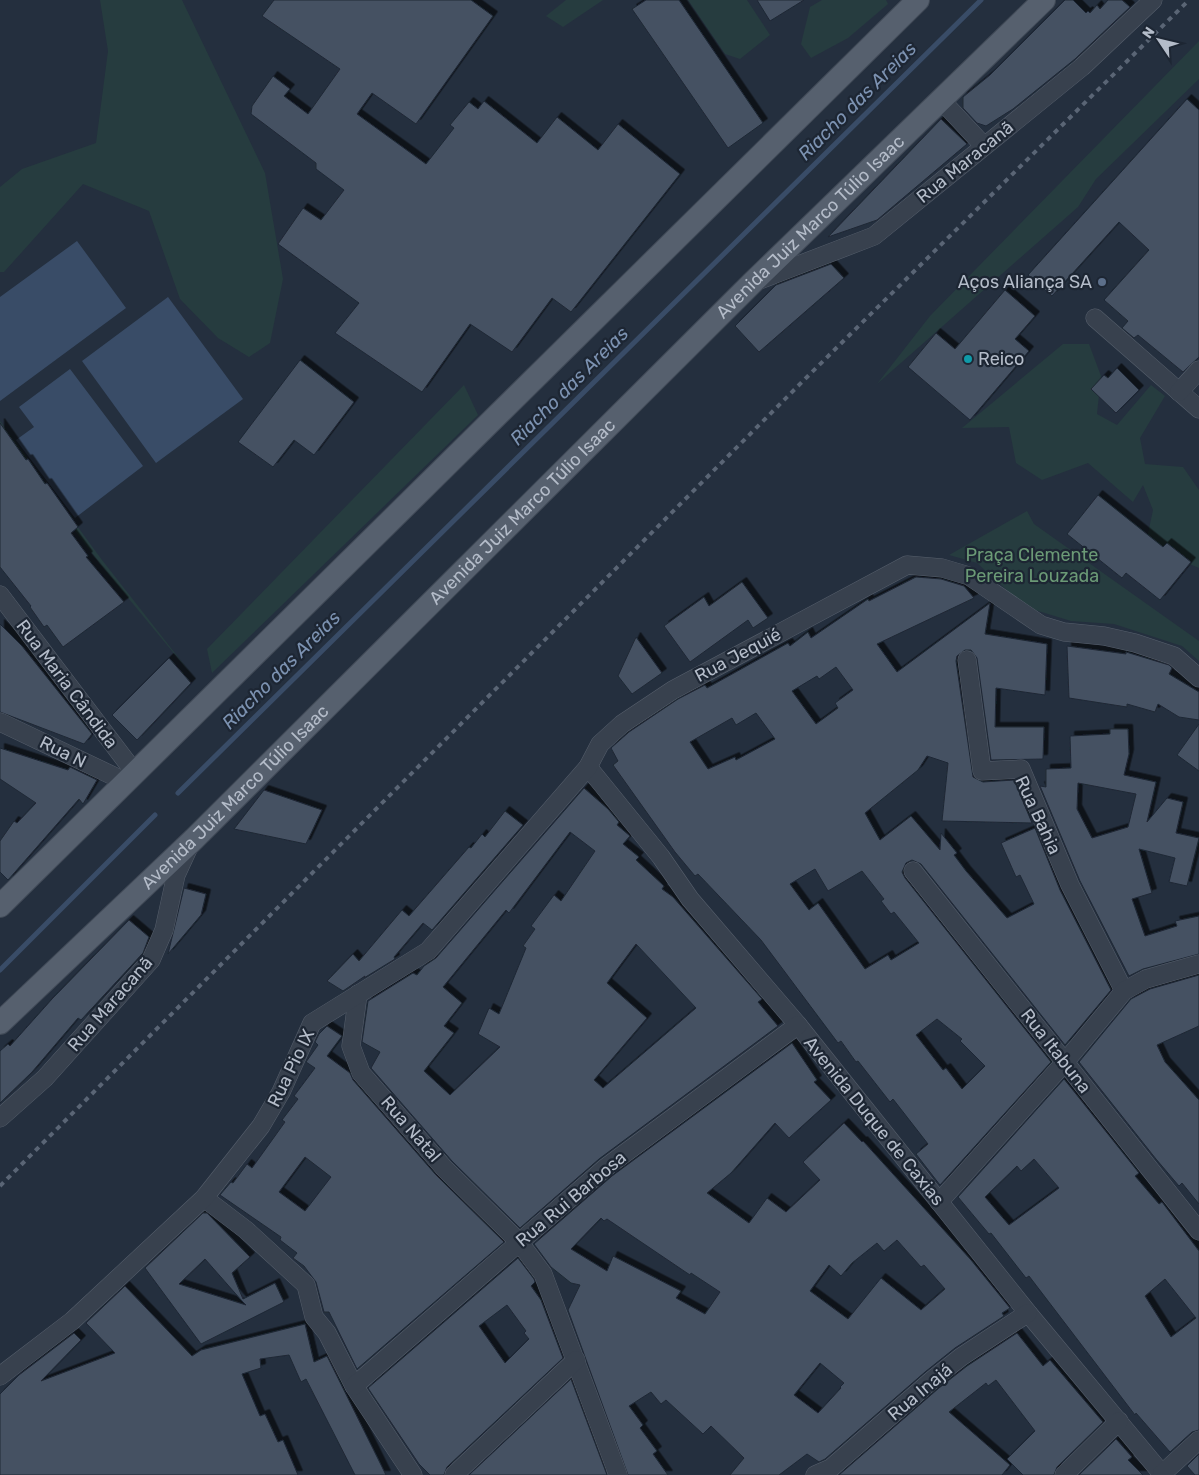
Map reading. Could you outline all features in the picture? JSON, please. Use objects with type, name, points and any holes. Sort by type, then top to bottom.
[{"type":"main road","points":[[0,906],[918,0]]},
{"type":"main road","name":"Avenida Juiz Marco Túlio Isaac","points":[[0,1023],[194,839],[752,283],[1044,0]]},
{"type":"street","name":"Rua Maracanã","points":[[752,283],[874,236],[1082,67],[1153,0]]},
{"type":"street","points":[[941,100],[984,146]]},
{"type":"street","points":[[1095,318],[1199,409]]},
{"type":"street","points":[[1179,392],[1199,370]]},
{"type":"street","name":"Rua Jequié","points":[[588,767],[600,744],[622,724],[673,690],[906,565],[942,568],[969,576],[1041,625],[1064,632],[1104,636],[1174,656],[1199,678]]},
{"type":"street","name":"Rua Maria Cândida","points":[[0,595],[115,747],[130,777]]},
{"type":"street","name":"Rua Bahia","points":[[967,660],[982,771],[1021,769],[1070,885],[1124,991]]},
{"type":"street","name":"Rua N","points":[[1,724],[99,769],[130,777]]},
{"type":"street","points":[[99,769],[115,747]]},
{"type":"street","name":"Rua Pio IX","points":[[0,1376],[72,1321],[204,1198],[261,1126],[281,1092],[312,1023],[428,951],[588,767]]},
{"type":"street","name":"Avenida Duque de Caxias","points":[[588,767],[661,857],[690,899],[798,1025],[1028,1313],[1162,1474]]},
{"type":"street","name":"Rua Maracanã","points":[[0,1118],[45,1078],[152,960],[164,930],[176,874],[194,839]]},
{"type":"street","name":"Rua Itabuna","points":[[913,871],[1199,1231]]},
{"type":"street","points":[[939,1202],[1065,1062],[1124,991],[1146,979],[1199,964]]},
{"type":"street","name":"Rua Natal","points":[[358,994],[351,1046],[361,1073],[444,1168],[519,1242],[543,1274],[618,1475]]},
{"type":"street","name":"Rua Rui Barbosa","points":[[354,1386],[605,1168],[798,1025]]},
{"type":"street","points":[[204,1198],[246,1230],[306,1285],[314,1317],[327,1333],[354,1386],[413,1475]]},
{"type":"street","name":"Rua Inajá","points":[[815,1475],[830,1468],[961,1357],[1028,1313]]},
{"type":"street","points":[[454,1475],[576,1360]]},
{"type":"street","points":[[1064,1475],[1119,1421]]},
{"type":"street","points":[[1162,1474],[1199,1440]]},
{"type":"green space","points":[[100,0],[182,0],[265,173],[283,279],[270,343],[249,357],[218,338],[180,299],[149,211],[83,184],[4,272],[0,272],[0,187],[22,169],[96,143],[108,51]]},
{"type":"green space","points":[[566,0],[603,0],[563,27],[546,16]]},
{"type":"green space","points":[[688,0],[747,0],[770,35],[740,59],[725,54]]},
{"type":"green space","points":[[822,0],[886,0],[888,4],[848,38],[811,58],[801,44],[810,7]]},
{"type":"green space","points":[[1199,41],[1199,79],[1096,179],[1078,207],[877,384],[930,316]]},
{"type":"green space","points":[[1063,344],[1089,344],[1101,376],[1097,414],[1117,425],[1151,385],[1165,396],[1140,438],[1145,464],[1183,467],[1199,490],[1199,568],[1187,563],[1141,566],[1153,510],[1143,485],[1133,502],[1088,463],[1042,480],[1016,463],[1009,427],[962,428]]},
{"type":"green space","points":[[464,385],[478,415],[212,673],[207,649]]},
{"type":"green space","points":[[0,421],[102,560],[196,680],[100,564],[0,432]]},
{"type":"green space","name":"Praça Clemente Pereira Louzada","points":[[1027,511],[1034,524],[1199,641],[1199,661],[1182,646],[1114,624],[1071,621],[1035,610],[1010,593],[977,563],[949,555]]},
{"type":"water","points":[[77,241],[126,308],[0,401],[0,297]]},
{"type":"water","points":[[168,297],[243,399],[156,463],[82,361]]},
{"type":"water","points":[[70,369],[143,466],[75,518],[16,440],[34,427],[19,407]]},
{"type":"building","points":[[274,0],[471,0],[493,16],[416,124],[372,93],[357,114],[426,164],[454,128],[450,125],[469,102],[478,109],[484,101],[537,143],[557,117],[598,150],[618,124],[680,174],[571,312],[552,298],[512,352],[470,324],[422,392],[335,333],[359,303],[278,244],[303,208],[321,220],[344,190],[316,169],[316,163],[251,114],[252,106],[273,76],[290,89],[284,96],[308,114],[340,69],[262,16]]},
{"type":"building","points":[[646,0],[679,0],[763,123],[728,148],[632,9]]},
{"type":"building","points":[[757,0],[804,0],[770,21]]},
{"type":"building","points":[[1065,0],[1073,0],[1086,13],[1088,11],[1090,13],[1097,5],[1100,9],[1108,0],[1122,0],[1130,7],[1075,59],[1013,109],[986,126],[977,123],[963,108],[963,97],[990,75]]},
{"type":"building","points":[[1187,99],[1199,110],[1199,357],[1183,372],[1138,335],[1134,338],[1122,328],[1128,321],[1104,300],[1149,250],[1119,222],[1052,296],[1028,275]]},
{"type":"building","points":[[941,119],[967,144],[877,220],[828,237]]},
{"type":"building","points":[[831,264],[844,278],[759,352],[735,326],[776,285]]},
{"type":"building","name":"Reico","points":[[1005,290],[1035,316],[1015,339],[1029,351],[970,420],[908,367],[936,333],[955,349]]},
{"type":"building","points":[[300,360],[354,402],[314,455],[294,440],[273,467],[238,442]]},
{"type":"building","points":[[1117,368],[1139,390],[1116,413],[1091,389],[1104,375],[1108,378]]},
{"type":"building","points":[[0,423],[26,460],[28,459],[45,484],[47,483],[78,527],[71,533],[88,556],[86,557],[124,602],[63,647],[47,625],[44,627],[31,606],[0,567]]},
{"type":"building","points":[[1098,495],[1163,547],[1167,543],[1191,562],[1160,600],[1126,573],[1122,578],[1067,534]]},
{"type":"building","points":[[916,577],[941,579],[964,586],[974,598],[877,644],[897,672],[990,603],[985,634],[1047,644],[1045,695],[996,688],[995,727],[1044,727],[1043,759],[991,760],[977,658],[971,650],[965,650],[957,656],[956,661],[973,777],[983,782],[1014,780],[1032,823],[942,821],[948,763],[927,756],[918,770],[865,813],[880,840],[911,816],[940,850],[941,833],[957,853],[954,855],[966,871],[1007,918],[1034,904],[1020,875],[1016,877],[1001,843],[1035,828],[1060,890],[1111,990],[1065,1045],[921,864],[912,860],[906,863],[902,872],[905,878],[1051,1062],[940,1185],[916,1154],[928,1144],[893,1099],[890,1102],[841,1041],[838,1043],[761,940],[698,874],[695,876],[675,852],[613,765],[618,761],[611,748],[629,732],[678,699],[705,685],[707,688],[788,643],[790,646],[808,632],[811,638],[868,599],[869,601]],"holes":[[[836,667],[853,690],[835,703],[838,708],[816,724],[792,691],[817,676],[819,679]],[[756,713],[775,739],[736,760],[735,757],[708,769],[690,742],[732,718],[736,725]],[[815,869],[828,891],[862,871],[884,899],[881,901],[891,914],[894,912],[919,943],[891,960],[888,955],[865,969],[818,903],[809,910],[790,884]],[[937,1019],[962,1039],[960,1041],[985,1066],[962,1089],[946,1068],[943,1070],[916,1035]]]},
{"type":"building","points":[[742,582],[768,618],[753,628],[748,620],[690,662],[664,626],[704,597],[709,606]]},
{"type":"building","points":[[0,624],[22,646],[92,734],[84,744],[0,712]]},
{"type":"building","points":[[636,637],[662,673],[632,694],[618,676]]},
{"type":"building","points":[[1067,646],[1126,654],[1126,652],[1169,665],[1172,668],[1169,674],[1199,692],[1199,720],[1179,717],[1158,704],[1155,712],[1127,704],[1127,707],[1069,698]]},
{"type":"building","points":[[169,658],[191,683],[137,740],[112,715]]},
{"type":"building","points":[[1199,724],[1199,771],[1177,755]]},
{"type":"building","points":[[1110,729],[1128,729],[1129,754],[1124,775],[1156,782],[1147,822],[1167,798],[1183,802],[1176,833],[1199,838],[1187,886],[1169,882],[1175,858],[1139,849],[1152,893],[1132,899],[1145,936],[1177,926],[1175,921],[1199,916],[1199,954],[1143,969],[1129,976],[1080,881],[1040,786],[1046,787],[1046,769],[1071,768],[1070,736],[1110,734]],"holes":[[[1078,783],[1136,794],[1128,827],[1092,838],[1077,809]]]},
{"type":"building","points":[[0,748],[68,770],[70,767],[97,780],[83,804],[79,799],[8,880],[0,872],[0,841],[14,821],[17,823],[36,803],[0,779]]},
{"type":"building","points":[[584,788],[608,809],[619,822],[617,825],[630,836],[623,844],[639,857],[636,860],[664,886],[662,889],[673,897],[762,999],[758,1002],[778,1026],[599,1159],[520,1228],[452,1161],[371,1068],[380,1052],[362,1042],[368,1001],[413,973],[417,975],[424,966],[436,958]],"holes":[[[570,832],[595,851],[561,901],[554,895],[531,926],[535,929],[523,946],[526,948],[499,1014],[489,1008],[478,1034],[500,1047],[450,1095],[424,1071],[454,1033],[444,1026],[462,1003],[443,987],[506,910],[509,913]],[[636,944],[696,1008],[603,1088],[594,1080],[647,1018],[607,983]]]},
{"type":"building","points":[[264,790],[322,810],[306,844],[234,829]]},
{"type":"building","points":[[505,811],[523,825],[432,930],[423,923],[394,957],[395,959],[343,991],[327,981],[353,954],[359,961],[402,910],[409,916],[469,847],[471,848],[482,834],[485,837]]},
{"type":"building","points":[[184,888],[206,894],[201,915],[168,954]]},
{"type":"building","points":[[129,920],[149,937],[143,953],[81,1020],[78,1018],[32,1072],[0,1103],[0,1051],[8,1044],[10,1046],[52,999]]},
{"type":"building","points":[[1199,975],[1199,1026],[1157,1045],[1165,1062],[1199,1100],[1199,1204],[1182,1183],[1179,1186],[1156,1159],[1079,1062],[1131,999],[1150,989]]},
{"type":"building","points":[[327,1026],[342,1036],[327,1056],[350,1073],[353,1080],[436,1175],[504,1242],[357,1369],[329,1312],[324,1312],[316,1282],[304,1266],[293,1258],[297,1253],[280,1240],[281,1237],[220,1195],[231,1182],[233,1183],[247,1164],[252,1168],[285,1122],[282,1120],[298,1099],[294,1096],[315,1068],[306,1062],[318,1045],[315,1042],[319,1034]],"holes":[[[305,1157],[331,1177],[305,1211],[279,1192]]]},
{"type":"building","points":[[792,1043],[817,1080],[814,1082],[831,1100],[789,1138],[775,1123],[731,1173],[707,1193],[749,1223],[767,1198],[786,1212],[820,1180],[803,1162],[844,1123],[863,1141],[971,1260],[1010,1308],[1002,1313],[1004,1316],[955,1348],[925,1372],[825,1459],[819,1462],[807,1454],[779,1475],[730,1475],[744,1458],[711,1426],[703,1434],[666,1400],[661,1404],[651,1392],[629,1406],[643,1425],[640,1428],[657,1451],[653,1454],[668,1475],[628,1475],[568,1310],[580,1285],[571,1283],[551,1267],[534,1244],[612,1176]],"holes":[[[601,1218],[604,1221],[607,1219],[690,1275],[691,1273],[720,1292],[705,1314],[676,1298],[681,1291],[613,1256],[607,1271],[571,1249]],[[897,1240],[921,1267],[924,1265],[945,1289],[921,1310],[881,1278],[848,1319],[810,1291],[829,1265],[841,1276],[852,1263],[877,1243],[884,1251]],[[820,1363],[844,1383],[818,1413],[794,1395]]]},
{"type":"building","points":[[1064,1079],[1139,1173],[1135,1176],[1159,1204],[1162,1202],[1199,1251],[1199,1430],[1192,1432],[1170,1452],[1136,1413],[1135,1415],[1029,1276],[1026,1278],[991,1233],[989,1234],[958,1197]],"holes":[[[1034,1159],[1059,1188],[1009,1225],[985,1197],[1017,1166],[1021,1171]],[[1165,1279],[1196,1318],[1171,1337],[1145,1296]]]},
{"type":"building","points":[[203,1213],[207,1213],[250,1257],[232,1273],[243,1299],[275,1283],[284,1302],[201,1344],[145,1268]],"holes":[[[205,1259],[246,1305],[179,1284]]]},
{"type":"building","points":[[518,1258],[534,1279],[535,1282],[531,1286],[541,1300],[563,1358],[447,1467],[444,1475],[430,1475],[419,1464],[368,1388]],"holes":[[[507,1305],[526,1331],[524,1333],[529,1339],[505,1363],[479,1326]]]},
{"type":"building","points":[[125,1286],[192,1356],[201,1350],[305,1324],[314,1362],[327,1356],[386,1475],[355,1475],[306,1379],[301,1382],[289,1355],[260,1359],[261,1368],[242,1374],[260,1416],[265,1414],[278,1442],[283,1440],[298,1475],[0,1475],[0,1394],[19,1375],[74,1333],[81,1340],[41,1381],[115,1353],[86,1323]]},
{"type":"building","points":[[1017,1333],[1043,1366],[1050,1360],[1103,1422],[1057,1467],[1054,1475],[1023,1475],[1007,1459],[1035,1431],[996,1380],[988,1386],[986,1383],[949,1412],[1010,1465],[1002,1475],[839,1475],[939,1388],[967,1366]]},
{"type":"building","points":[[571,1379],[607,1475],[469,1475]]},
{"type":"building","points":[[1116,1439],[1132,1457],[1128,1460],[1143,1475],[1079,1475]]},
{"type":"building","points":[[1199,1454],[1199,1475],[1195,1475],[1187,1466]]},
{"type":"waterway","name":"Riacho das Areias","points":[[178,793],[981,0]]},
{"type":"waterway","name":"Riacho das Areias","points":[[0,970],[155,815]]},
{"type":"railway","points":[[0,1186],[808,376],[1189,0]]},
{"type":"place","name":"Aços Aliança SA","points":[[1102,282]]},
{"type":"place","name":"Reico","points":[[968,359]]}]
